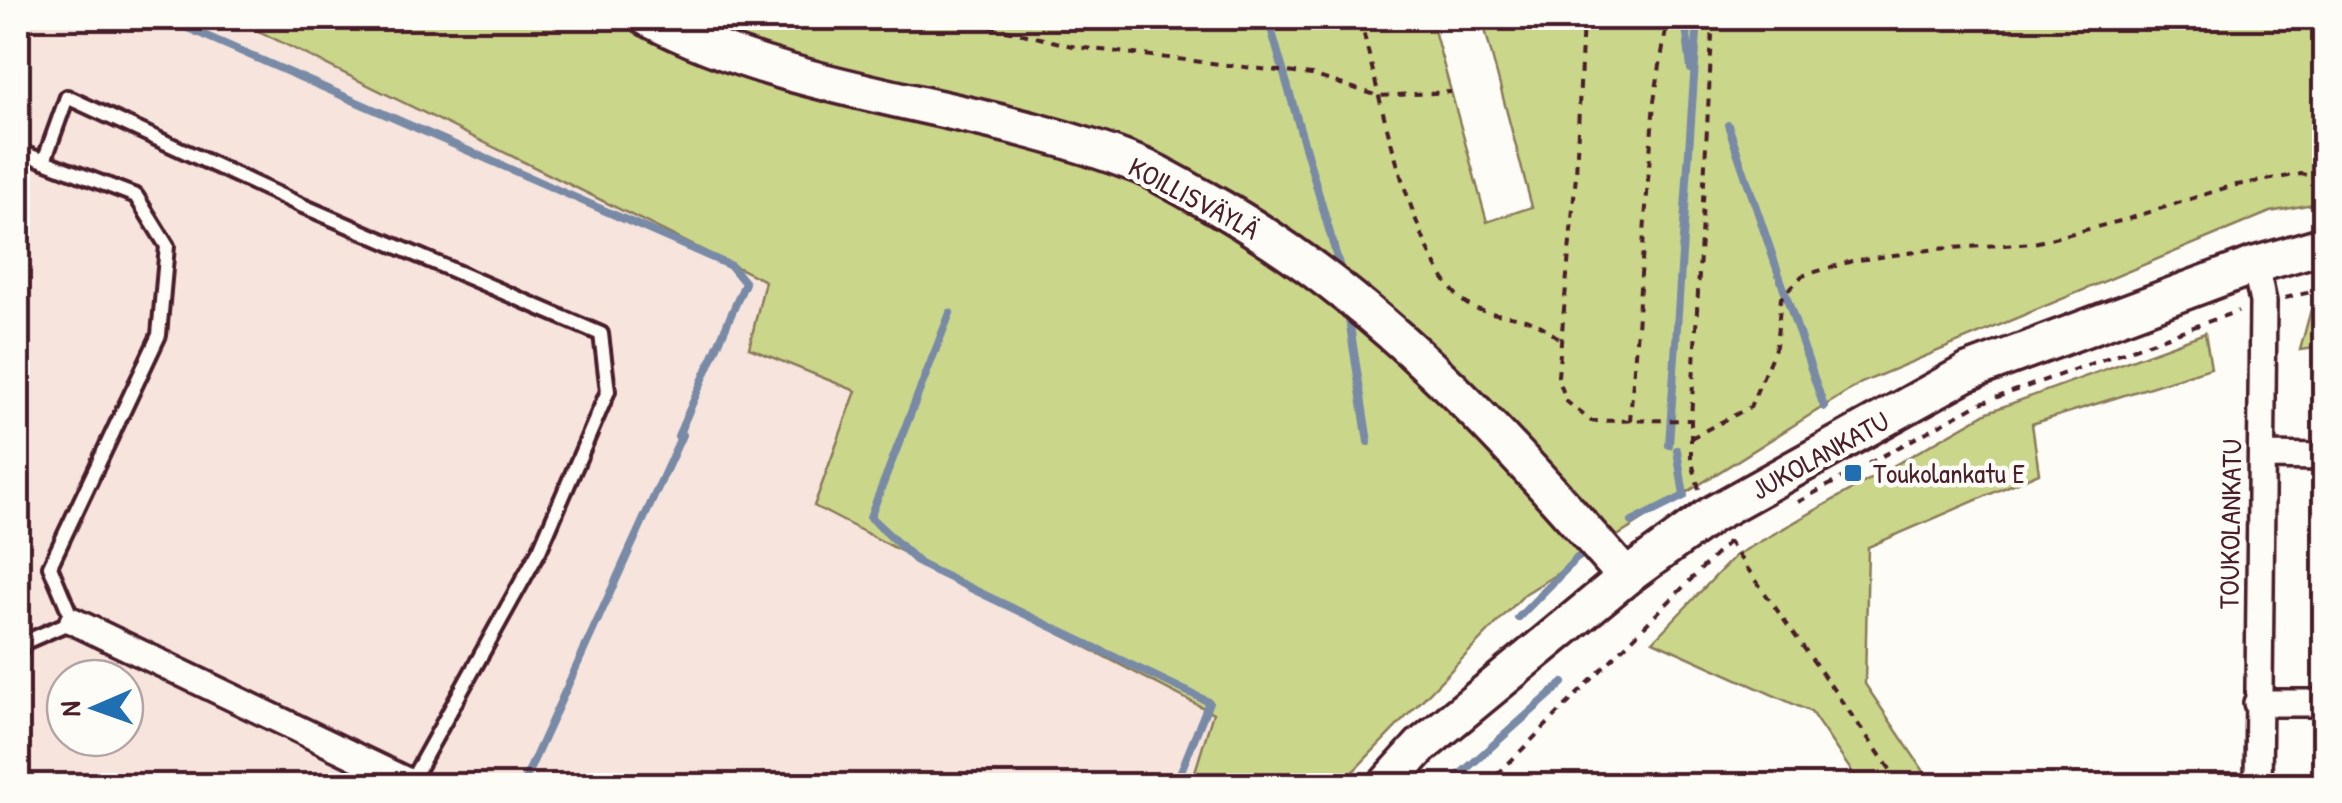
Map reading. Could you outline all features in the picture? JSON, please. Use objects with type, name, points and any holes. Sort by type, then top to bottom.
[{"type":"street","name":"KOILLISVÄYLÄ","points":[[648,18],[697,44],[840,86],[996,120],[1141,165],[1247,223],[1334,284],[1439,376],[1524,459],[1626,577]]},
{"type":"street","name":"JUKOLANKATU","points":[[1385,786],[1420,746],[1626,577],[1720,528],[1968,372],[2256,264],[2324,244]]},
{"type":"street","name":"TOUKOLANKATU","points":[[2256,264],[2263,302],[2258,786]]},
{"type":"street","points":[[2262,456],[2324,457]]},
{"type":"street","points":[[73,621],[374,777],[414,784]]},
{"type":"street","points":[[2258,702],[2324,703]]},
{"type":"lane","points":[[44,161],[67,97],[303,206],[602,334],[608,391],[540,549],[414,784]]},
{"type":"lane","points":[[18,151],[136,196],[166,246],[159,335],[50,566],[73,621],[20,645]]},
{"type":"path","points":[[958,18],[1076,46],[1312,75],[1379,96],[1452,92]]},
{"type":"path","points":[[1360,18],[1405,195],[1441,273],[1466,304],[1532,321],[1560,339]]},
{"type":"path","points":[[1446,18],[1451,32]]},
{"type":"path","points":[[1583,18],[1576,175],[1558,376],[1566,401],[1592,420],[1692,420]]},
{"type":"path","points":[[1630,421],[1654,100],[1668,18]]},
{"type":"path","points":[[1713,18],[1691,438],[1695,482],[1720,528],[1902,786]]},
{"type":"path","points":[[1691,438],[1750,406],[1776,346],[1780,298],[1802,276],[1852,261],[1919,251],[2034,243],[2128,219],[2231,186],[2300,174],[2324,179]]},
{"type":"path","points":[[1790,507],[1978,404],[2263,302],[2324,289]]},
{"type":"path","points":[[1720,528],[1744,532]]},
{"type":"path","points":[[1486,786],[1720,528]]},
{"type":"shaded area","points":[[18,18],[232,18],[765,281],[749,348],[856,391],[814,506],[1214,713],[1191,785],[18,785]]},
{"type":"green space","points":[[232,18],[1438,18],[1431,19],[1487,222],[1532,207],[1482,18],[2324,18],[2324,202],[2270,212],[1861,383],[1525,594],[1340,785],[1191,785],[1213,713],[814,506],[856,391],[749,348],[765,281]]},
{"type":"green space","points":[[2324,303],[2324,347],[2300,350],[2312,306]]},
{"type":"green space","points":[[2205,333],[2211,368],[2032,424],[2039,473],[1868,547],[1865,684],[1933,785],[1861,785],[1811,712],[1653,641],[1735,556],[1988,412]]},
{"type":"waterway","points":[[165,18],[731,266],[745,283],[678,436]]},
{"type":"waterway","points":[[1268,18],[1342,275]]},
{"type":"waterway","points":[[1685,18],[1691,69]]},
{"type":"waterway","points":[[1669,445],[1698,18]]},
{"type":"waterway","points":[[1728,125],[1824,407]]},
{"type":"waterway","points":[[950,313],[870,517],[920,564],[1209,702],[1175,786]]},
{"type":"waterway","points":[[1348,313],[1368,442]]},
{"type":"waterway","points":[[522,786],[682,435]]},
{"type":"waterway","points":[[1632,522],[1684,496],[1677,450]]},
{"type":"waterway","points":[[1518,618],[1577,558]]},
{"type":"waterway","points":[[1447,786],[1563,683]]},
{"type":"place","name":"Toukolankatu E","points":[[1853,473]]}]
